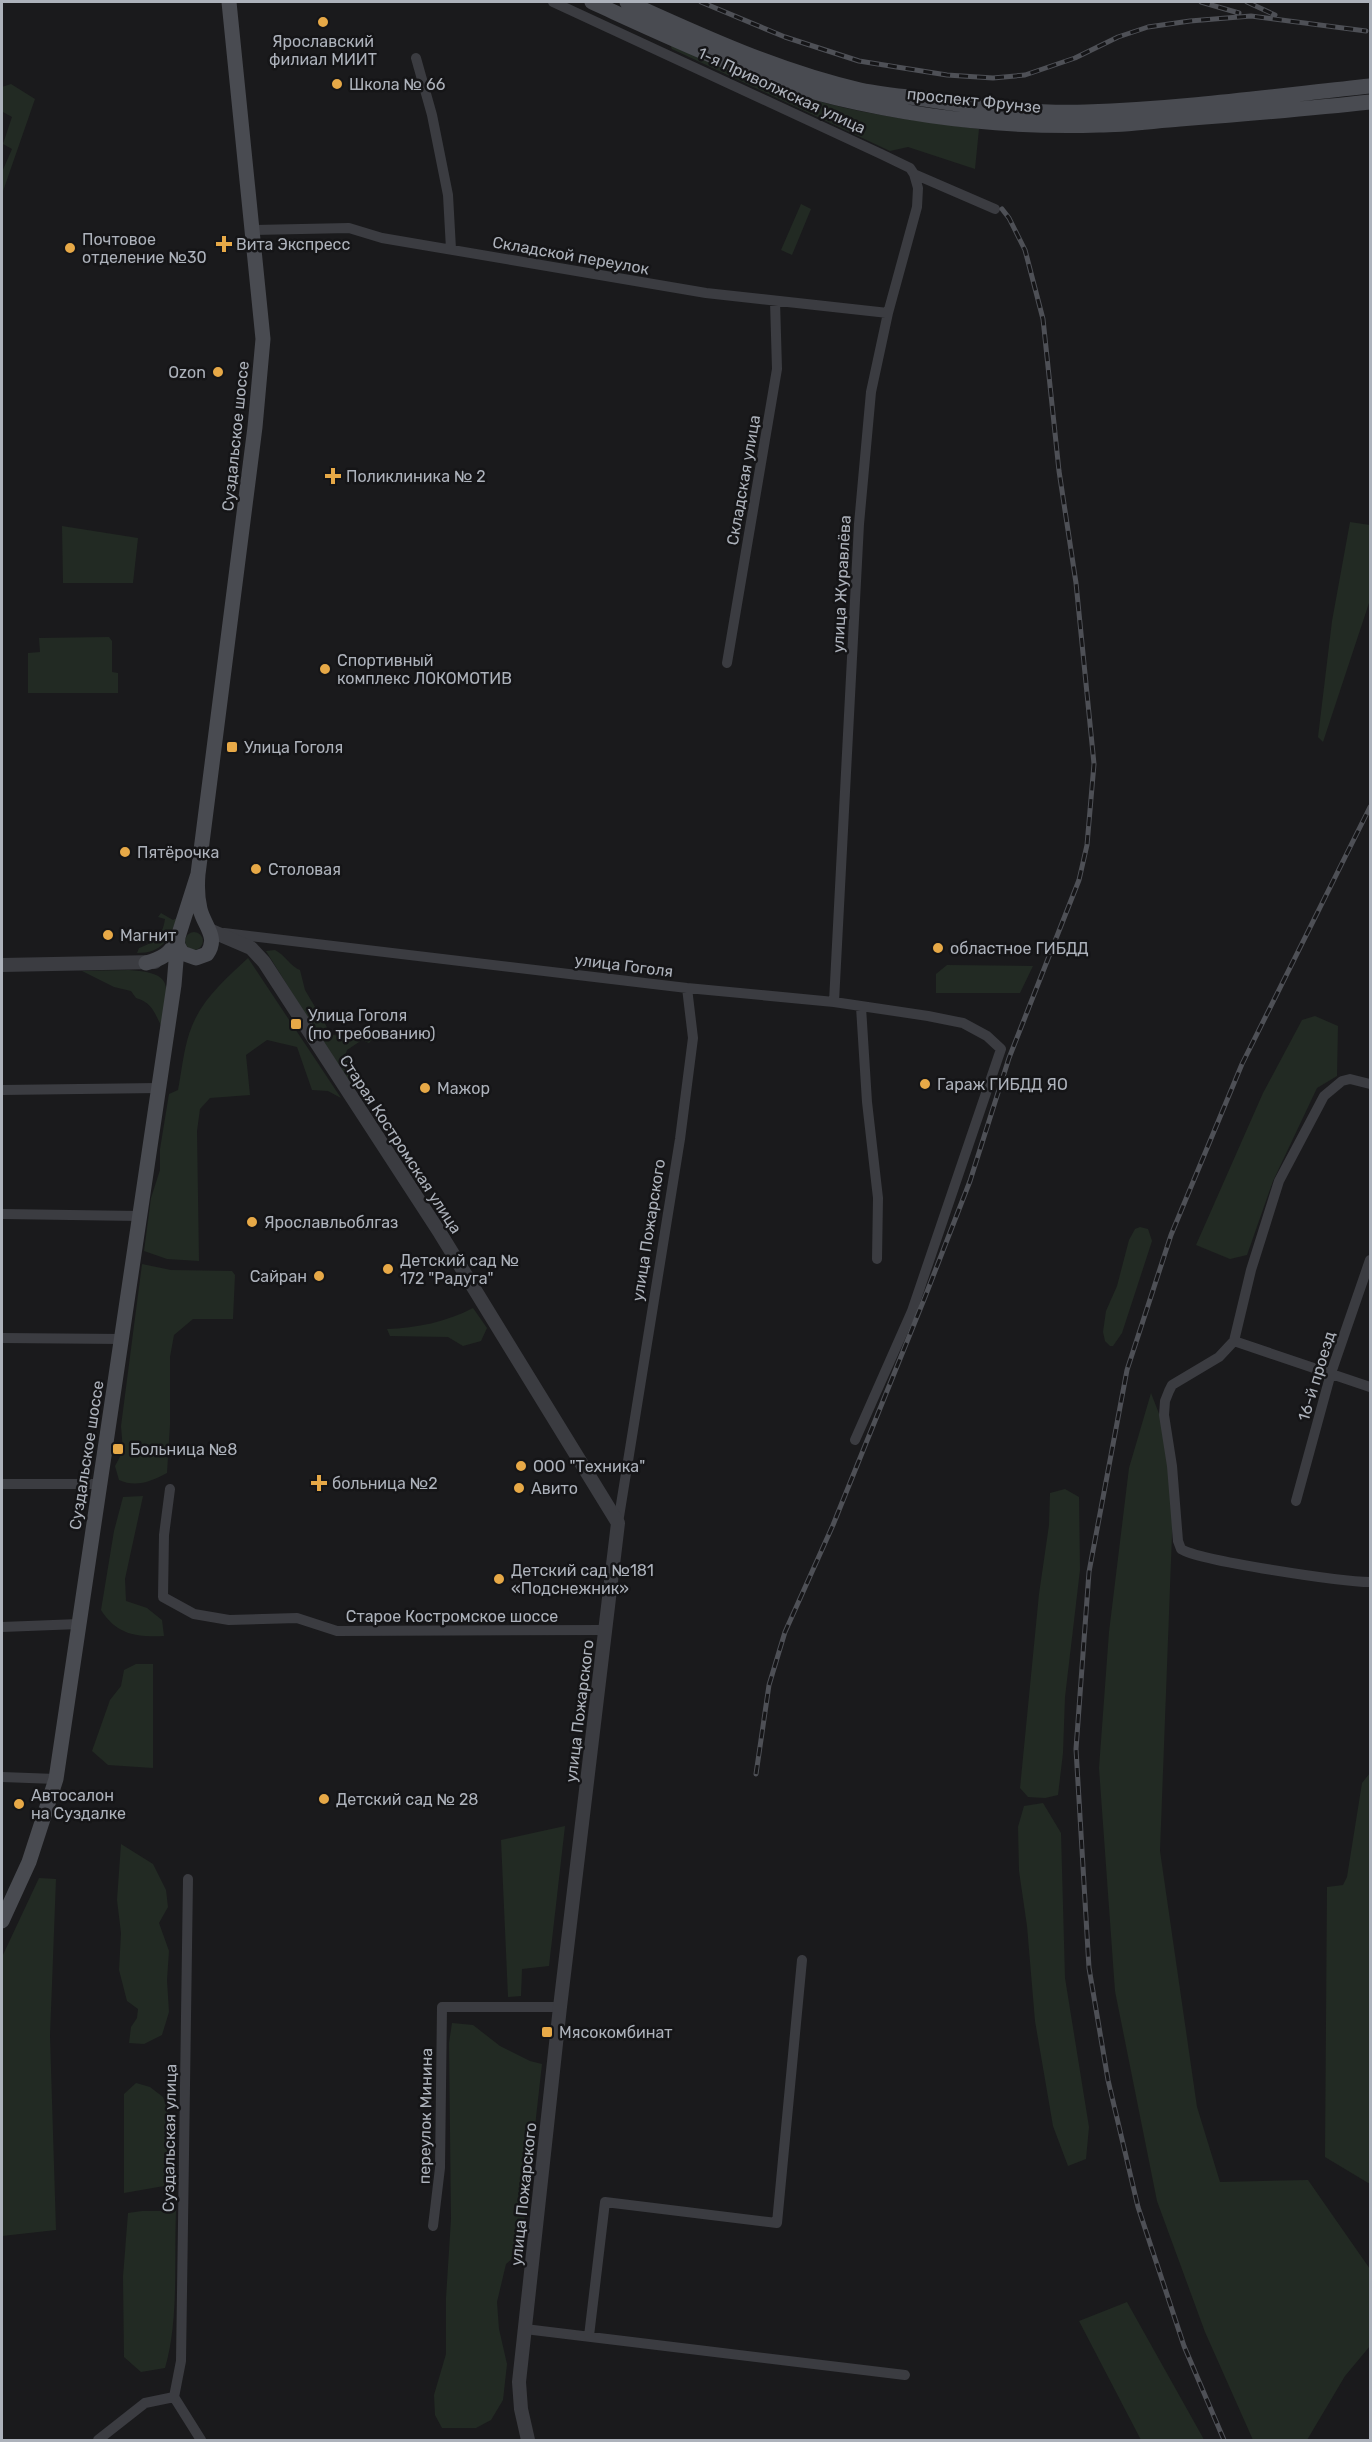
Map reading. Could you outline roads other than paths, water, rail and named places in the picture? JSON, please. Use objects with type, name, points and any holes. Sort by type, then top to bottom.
[{"type":"main road","name":"Суздальское шоссе","points":[[210,930],[198,903],[198,874],[240,549],[263,339],[229,2]]},
{"type":"main road","name":"проспект Фрунзе","points":[[592,2],[765,76],[836,97],[954,119],[1020,125],[1099,125],[1371,102]]},
{"type":"main road","name":"проспект Фрунзе","points":[[627,2],[657,31],[861,90],[1010,109],[1083,112],[1160,108],[1371,86]]},
{"type":"main road","name":"Суздальское шоссе","points":[[2,1917],[28,1862],[56,1779],[99,1484],[123,1339],[174,984],[178,939],[198,874]]},
{"type":"main road","points":[[146,963],[165,956],[172,950],[178,939],[186,925],[192,923],[210,930],[213,941],[202,956],[182,953],[178,939]]},
{"type":"main road","name":"Суздальское шоссе","points":[[174,984],[184,969],[202,956]]},
{"type":"street","name":"1-я Приволжская улица","points":[[553,2],[657,31],[910,168],[914,174],[995,209]]},
{"type":"street","points":[[416,58],[432,115],[448,195],[451,249]]},
{"type":"street","name":"улица Журавлёва","points":[[834,1002],[859,524],[871,392],[888,313],[917,207],[918,188],[914,174]]},
{"type":"street","name":"Складской переулок","points":[[251,230],[349,228],[382,238],[706,293],[888,313]]},
{"type":"street","name":"Складская улица","points":[[727,663],[777,369],[775,301]]},
{"type":"street","name":"улица Гоголя","points":[[210,930],[687,988],[834,1002],[963,1023],[987,1036],[1001,1049],[912,1311],[855,1440]]},
{"type":"street","name":"Старая Костромская улица","points":[[210,930],[251,948],[264,962],[452,1253],[618,1523]]},
{"type":"street","name":"улица Гоголя","points":[[2,965],[146,963],[176,960],[202,956],[236,940],[253,936]]},
{"type":"street","points":[[146,963],[165,969],[171,975],[174,984]]},
{"type":"street","name":"улица Пожарского","points":[[528,2440],[521,2409],[519,2382],[560,2007],[618,1523],[680,1139],[693,1038],[687,988]]},
{"type":"street","points":[[861,1008],[867,1102],[878,1198],[877,1259]]},
{"type":"street","points":[[1371,1084],[1350,1079],[1342,1081],[1323,1096],[1279,1181],[1251,1270],[1234,1341],[1219,1357],[1172,1385],[1165,1401],[1164,1415],[1172,1466],[1178,1541],[1181,1549],[1195,1555],[1353,1582],[1371,1582]]},
{"type":"street","points":[[2,1090],[159,1088]]},
{"type":"street","points":[[2,1214],[140,1216]]},
{"type":"street","name":"16-й проезд","points":[[1296,1501],[1331,1373],[1368,1276],[1371,1260]]},
{"type":"street","points":[[2,1338],[123,1339]]},
{"type":"street","points":[[1234,1341],[1371,1387]]},
{"type":"street","points":[[2,1484],[99,1484]]},
{"type":"street","name":"Старое Костромское шоссе","points":[[170,1489],[164,1535],[163,1597],[194,1614],[230,1620],[297,1618],[337,1631],[605,1630]]},
{"type":"street","points":[[2,1627],[79,1624]]},
{"type":"street","points":[[2,1777],[56,1779]]},
{"type":"street","name":"Суздальская улица","points":[[174,2397],[181,2361],[188,1879]]},
{"type":"street","points":[[589,2336],[605,2202],[777,2223],[802,1960]]},
{"type":"street","name":"переулок Минина","points":[[433,2226],[440,2168],[442,2007],[560,2007]]},
{"type":"street","points":[[525,2328],[904,2375]]},
{"type":"street","points":[[98,2440],[145,2403],[174,2397],[201,2440]]},
{"type":"railway","points":[[701,2],[785,37],[859,61],[947,75],[993,78],[1025,75],[1075,58],[1118,37],[1148,27],[1190,21],[1251,16],[1366,31]]},
{"type":"railway","points":[[1201,2],[1239,13]]},
{"type":"railway","points":[[1247,2],[1275,15]]},
{"type":"railway","points":[[756,1774],[769,1685],[785,1632],[833,1525],[970,1181],[1009,1058],[1079,880],[1087,845],[1094,764],[1076,583],[1059,471],[1043,319],[1025,250],[1002,209]]},
{"type":"railway","points":[[1224,2440],[1184,2346],[1138,2207],[1108,2080],[1089,1968],[1076,1749],[1089,1572],[1127,1370],[1171,1235],[1242,1064],[1370,807]]},
{"type":"place","name":"Ярославский филиал МИИТ","points":[[323,22]]},
{"type":"place","name":"Школа № 66","points":[[337,84]]},
{"type":"place","name":"Вита Экспресс","points":[[224,244]]},
{"type":"place","name":"Почтовое отделение №30","points":[[70,248]]},
{"type":"place","name":"Ozon","points":[[218,372]]},
{"type":"place","name":"Поликлиника № 2","points":[[333,476]]},
{"type":"place","name":"Спортивный комплекс ЛОКОМОТИВ","points":[[325,669]]},
{"type":"place","name":"Улица Гоголя","points":[[232,747]]},
{"type":"place","name":"Пятёрочка","points":[[125,852]]},
{"type":"place","name":"Столовая","points":[[256,869]]},
{"type":"place","name":"Магнит","points":[[108,935]]},
{"type":"place","name":"областное ГИБДД","points":[[938,948]]},
{"type":"place","name":"Улица Гоголя (по требованию)","points":[[296,1024]]},
{"type":"place","name":"Гараж ГИБДД ЯО","points":[[925,1084]]},
{"type":"place","name":"Мажор","points":[[425,1088]]},
{"type":"place","name":"Ярославльоблгаз","points":[[252,1222]]},
{"type":"place","name":"Детский сад № 172 \"Радуга\"","points":[[388,1269]]},
{"type":"place","name":"Сайран","points":[[319,1276]]},
{"type":"place","name":"Больница №8","points":[[118,1449]]},
{"type":"place","name":"ООО \"Техника\"","points":[[521,1466]]},
{"type":"place","name":"больница №2","points":[[319,1483]]},
{"type":"place","name":"Авито","points":[[519,1488]]},
{"type":"place","name":"Детский сад №181 «Подснежник»","points":[[499,1579]]},
{"type":"place","name":"Детский сад № 28","points":[[324,1799]]},
{"type":"place","name":"Автосалон на Суздалке","points":[[19,1804]]},
{"type":"place","name":"Мясокомбинат","points":[[547,2032]]}]
